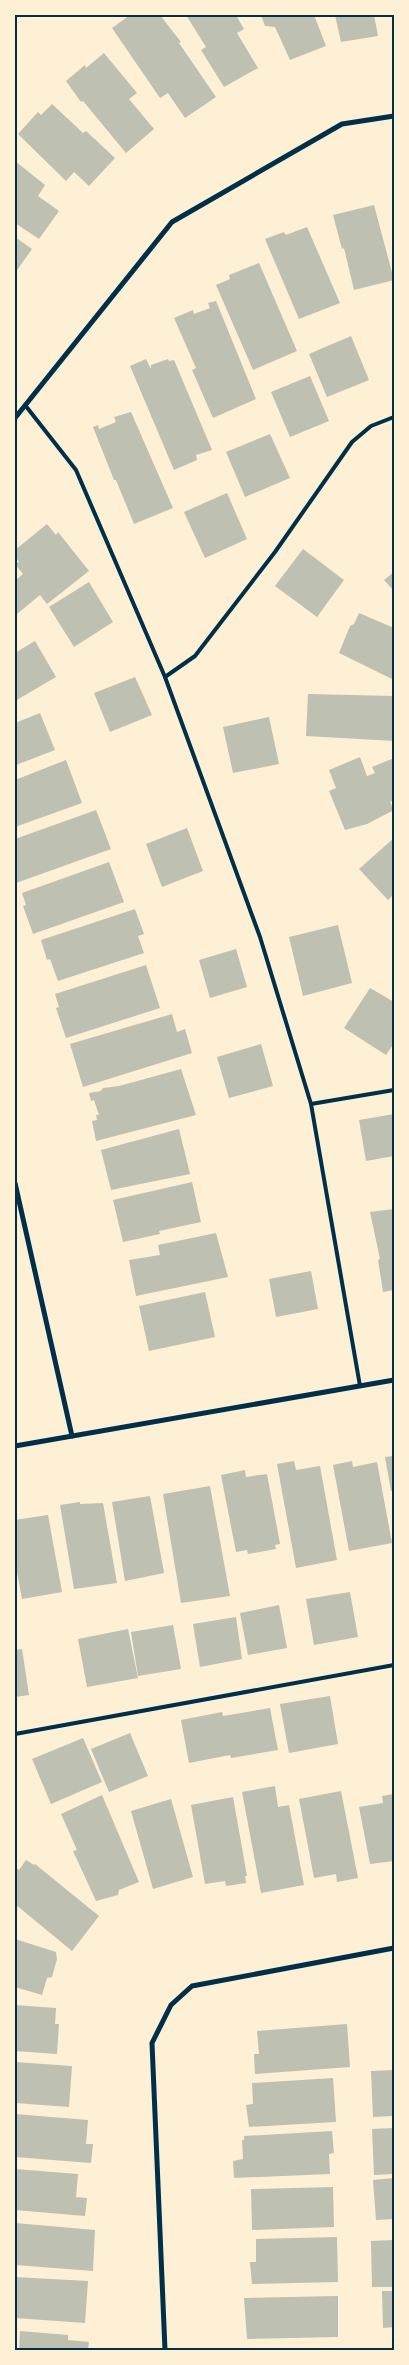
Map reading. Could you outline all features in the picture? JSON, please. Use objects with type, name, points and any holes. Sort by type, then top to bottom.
[{"type":"street","points":[[15,418],[172,222],[342,124],[394,116]]},
{"type":"street","points":[[15,1183],[72,1436]]},
{"type":"street","points":[[15,1446],[394,1380]]},
{"type":"street","points":[[165,2350],[152,2043],[170,2005],[192,1986],[394,1948]]},
{"type":"lane","points":[[25,405],[76,470],[166,677],[260,937],[312,1104],[360,1386]]},
{"type":"lane","points":[[166,677],[195,656],[275,552],[352,442],[370,426],[394,417]]},
{"type":"lane","points":[[312,1104],[394,1090]]},
{"type":"lane","points":[[15,1734],[394,1665]]},
{"type":"building","points":[[130,15],[160,15],[181,42],[179,43],[216,97],[185,118],[168,93],[160,98],[112,28]]},
{"type":"building","points":[[186,15],[236,15],[244,29],[237,33],[258,68],[224,87],[201,50],[206,47]]},
{"type":"building","points":[[261,15],[314,15],[326,46],[290,60],[275,27],[265,26]]},
{"type":"building","points":[[335,15],[374,15],[378,36],[341,42]]},
{"type":"building","points":[[104,53],[137,93],[129,99],[154,129],[126,153],[83,101],[81,102],[66,81],[85,65],[86,68]]},
{"type":"building","points":[[52,104],[83,133],[86,131],[115,158],[89,186],[74,172],[66,181],[18,134],[38,112],[41,115]]},
{"type":"building","points":[[15,161],[45,185],[38,196],[59,211],[39,239],[15,223]]},
{"type":"building","points":[[374,205],[394,280],[354,290],[344,248],[342,249],[333,215]]},
{"type":"building","points":[[307,227],[340,303],[299,319],[265,239],[284,232],[286,235]]},
{"type":"building","points":[[15,237],[32,249],[15,273]]},
{"type":"building","points":[[259,263],[297,351],[253,370],[216,285],[230,279],[229,275]]},
{"type":"building","points":[[216,301],[256,399],[213,418],[192,370],[196,368],[174,318],[193,310],[194,314],[210,308],[208,303]]},
{"type":"building","points":[[351,336],[369,380],[327,397],[309,354]]},
{"type":"building","points":[[146,359],[151,369],[151,365],[168,359],[169,361],[174,360],[212,450],[196,455],[197,460],[174,470],[130,366]]},
{"type":"building","points":[[310,376],[329,421],[290,437],[271,392]]},
{"type":"building","points":[[131,412],[173,508],[134,524],[93,427],[98,425],[99,429],[116,422],[114,417]]},
{"type":"building","points":[[270,434],[290,478],[245,497],[226,452]]},
{"type":"building","points":[[227,493],[247,539],[205,558],[184,512]]},
{"type":"building","points":[[47,524],[56,535],[58,532],[89,571],[47,604],[40,595],[17,614],[15,581],[23,574],[15,564],[19,562],[15,556],[15,550]]},
{"type":"building","points":[[303,549],[344,580],[317,617],[275,586]]},
{"type":"building","points":[[394,572],[394,591],[384,580]]},
{"type":"building","points":[[89,582],[113,622],[74,647],[49,607]]},
{"type":"building","points":[[359,613],[394,628],[394,680],[339,653],[350,626],[354,624]]},
{"type":"building","points":[[35,641],[56,677],[15,701],[15,653]]},
{"type":"building","points":[[135,677],[152,715],[110,732],[94,693]]},
{"type":"building","points":[[308,694],[394,696],[394,741],[306,736]]},
{"type":"building","points":[[40,713],[55,750],[16,765],[17,767],[15,768],[15,723]]},
{"type":"building","points":[[269,717],[279,764],[233,773],[223,727]]},
{"type":"building","points":[[360,757],[367,776],[375,773],[372,767],[394,758],[394,800],[390,802],[394,810],[367,824],[345,830],[329,791],[336,788],[329,770]]},
{"type":"building","points":[[66,760],[82,803],[15,827],[15,780]]},
{"type":"building","points":[[96,810],[111,849],[16,883],[15,839]]},
{"type":"building","points":[[187,828],[203,871],[162,887],[146,844]]},
{"type":"building","points":[[394,838],[394,894],[388,900],[359,869]]},
{"type":"building","points":[[109,862],[124,902],[33,934],[23,906],[26,905],[22,893]]},
{"type":"building","points":[[135,909],[144,934],[138,936],[144,953],[58,981],[50,959],[47,960],[41,940]]},
{"type":"building","points":[[338,925],[352,983],[303,996],[289,937]]},
{"type":"building","points":[[236,949],[247,987],[210,998],[199,960]]},
{"type":"building","points":[[146,965],[160,1008],[66,1038],[56,1008],[59,1007],[55,994]]},
{"type":"building","points":[[370,988],[394,1002],[394,1043],[386,1055],[344,1028]]},
{"type":"building","points":[[172,1014],[177,1032],[185,1029],[192,1053],[83,1087],[70,1044]]},
{"type":"building","points":[[261,1044],[273,1086],[229,1098],[217,1057]]},
{"type":"building","points":[[181,1069],[196,1115],[96,1141],[92,1121],[97,1120],[96,1115],[99,1115],[94,1100],[91,1101],[89,1093]]},
{"type":"building","points":[[394,1114],[394,1156],[366,1161],[359,1120]]},
{"type":"building","points":[[179,1129],[190,1174],[111,1190],[101,1150]]},
{"type":"building","points":[[192,1182],[201,1222],[159,1231],[160,1234],[123,1242],[113,1200]]},
{"type":"building","points":[[394,1209],[394,1290],[383,1292],[378,1260],[380,1259],[370,1212]]},
{"type":"building","points":[[216,1233],[228,1277],[136,1296],[129,1260],[160,1255],[158,1245]]},
{"type":"building","points":[[311,1271],[318,1309],[276,1317],[269,1279]]},
{"type":"building","points":[[205,1292],[215,1337],[149,1351],[139,1306]]},
{"type":"building","points":[[394,1456],[394,1490],[391,1491],[385,1457]]},
{"type":"building","points":[[294,1461],[296,1470],[320,1466],[337,1560],[296,1568],[277,1464]]},
{"type":"building","points":[[352,1461],[353,1467],[377,1462],[392,1543],[349,1551],[333,1465]]},
{"type":"building","points":[[245,1470],[246,1477],[267,1474],[280,1544],[275,1545],[276,1549],[248,1554],[247,1550],[236,1552],[221,1475]]},
{"type":"building","points":[[210,1486],[230,1596],[181,1603],[163,1494]]},
{"type":"building","points":[[150,1496],[164,1573],[125,1581],[112,1502]]},
{"type":"building","points":[[80,1502],[80,1504],[103,1503],[117,1583],[74,1589],[60,1505]]},
{"type":"building","points":[[48,1515],[62,1592],[22,1599],[15,1561],[15,1520]]},
{"type":"building","points":[[350,1592],[358,1637],[314,1645],[306,1599]]},
{"type":"building","points":[[279,1605],[287,1648],[248,1655],[240,1613]]},
{"type":"building","points":[[236,1617],[242,1659],[200,1667],[193,1624]]},
{"type":"building","points":[[173,1625],[181,1669],[138,1676],[131,1632]]},
{"type":"building","points":[[128,1629],[138,1678],[87,1687],[78,1639]]},
{"type":"building","points":[[22,1649],[29,1695],[15,1697],[15,1650]]},
{"type":"building","points":[[330,1696],[338,1744],[289,1753],[280,1704]]},
{"type":"building","points":[[270,1708],[278,1750],[231,1758],[230,1755],[189,1763],[181,1720],[222,1712],[223,1716]]},
{"type":"building","points":[[130,1733],[148,1776],[109,1792],[91,1749]]},
{"type":"building","points":[[83,1738],[102,1782],[51,1804],[32,1759]]},
{"type":"building","points":[[275,1786],[278,1807],[289,1805],[304,1885],[261,1893],[242,1792]]},
{"type":"building","points":[[341,1791],[358,1878],[337,1882],[336,1874],[314,1878],[299,1799]]},
{"type":"building","points":[[394,1794],[394,1861],[370,1864],[359,1807],[383,1803],[382,1796]]},
{"type":"building","points":[[102,1795],[139,1882],[119,1890],[118,1895],[96,1901],[73,1851],[77,1850],[61,1814]]},
{"type":"building","points":[[233,1797],[247,1876],[245,1876],[246,1883],[226,1886],[225,1881],[205,1884],[191,1805]]},
{"type":"building","points":[[171,1799],[193,1877],[153,1889],[131,1811]]},
{"type":"building","points":[[26,1860],[35,1864],[99,1916],[72,1951],[15,1904],[15,1867],[19,1870]]},
{"type":"building","points":[[15,1939],[56,1952],[57,1959],[52,1977],[47,1978],[42,1995],[15,1987]]},
{"type":"building","points":[[15,2005],[56,2008],[55,2024],[59,2024],[57,2054],[15,2051]]},
{"type":"building","points":[[347,2024],[350,2067],[255,2074],[254,2054],[259,2054],[257,2031]]},
{"type":"building","points":[[15,2062],[72,2066],[69,2107],[15,2103]]},
{"type":"building","points":[[394,2070],[394,2116],[373,2117],[371,2071]]},
{"type":"building","points":[[333,2078],[336,2122],[249,2127],[246,2105],[253,2104],[252,2083]]},
{"type":"building","points":[[15,2114],[88,2120],[86,2144],[93,2144],[91,2163],[15,2157]]},
{"type":"building","points":[[394,2128],[394,2174],[374,2175],[372,2129]]},
{"type":"building","points":[[332,2131],[334,2153],[329,2154],[330,2174],[234,2178],[233,2161],[243,2159],[242,2140],[244,2140],[244,2136]]},
{"type":"building","points":[[15,2169],[78,2174],[76,2197],[87,2198],[85,2216],[15,2210]]},
{"type":"building","points":[[394,2178],[394,2219],[376,2220],[373,2180]]},
{"type":"building","points":[[333,2187],[334,2227],[252,2230],[251,2189]]},
{"type":"building","points":[[15,2223],[95,2230],[93,2271],[15,2265]]},
{"type":"building","points":[[337,2237],[338,2282],[252,2284],[250,2262],[256,2262],[256,2239]]},
{"type":"building","points":[[394,2240],[394,2287],[372,2287],[371,2241]]},
{"type":"building","points":[[15,2277],[88,2281],[85,2323],[15,2318]]},
{"type":"building","points":[[382,2291],[394,2291],[394,2327],[383,2328]]},
{"type":"building","points":[[338,2296],[338,2337],[247,2339],[244,2298]]},
{"type":"building","points":[[20,2331],[68,2335],[68,2340],[89,2342],[88,2350],[19,2350]]}]
